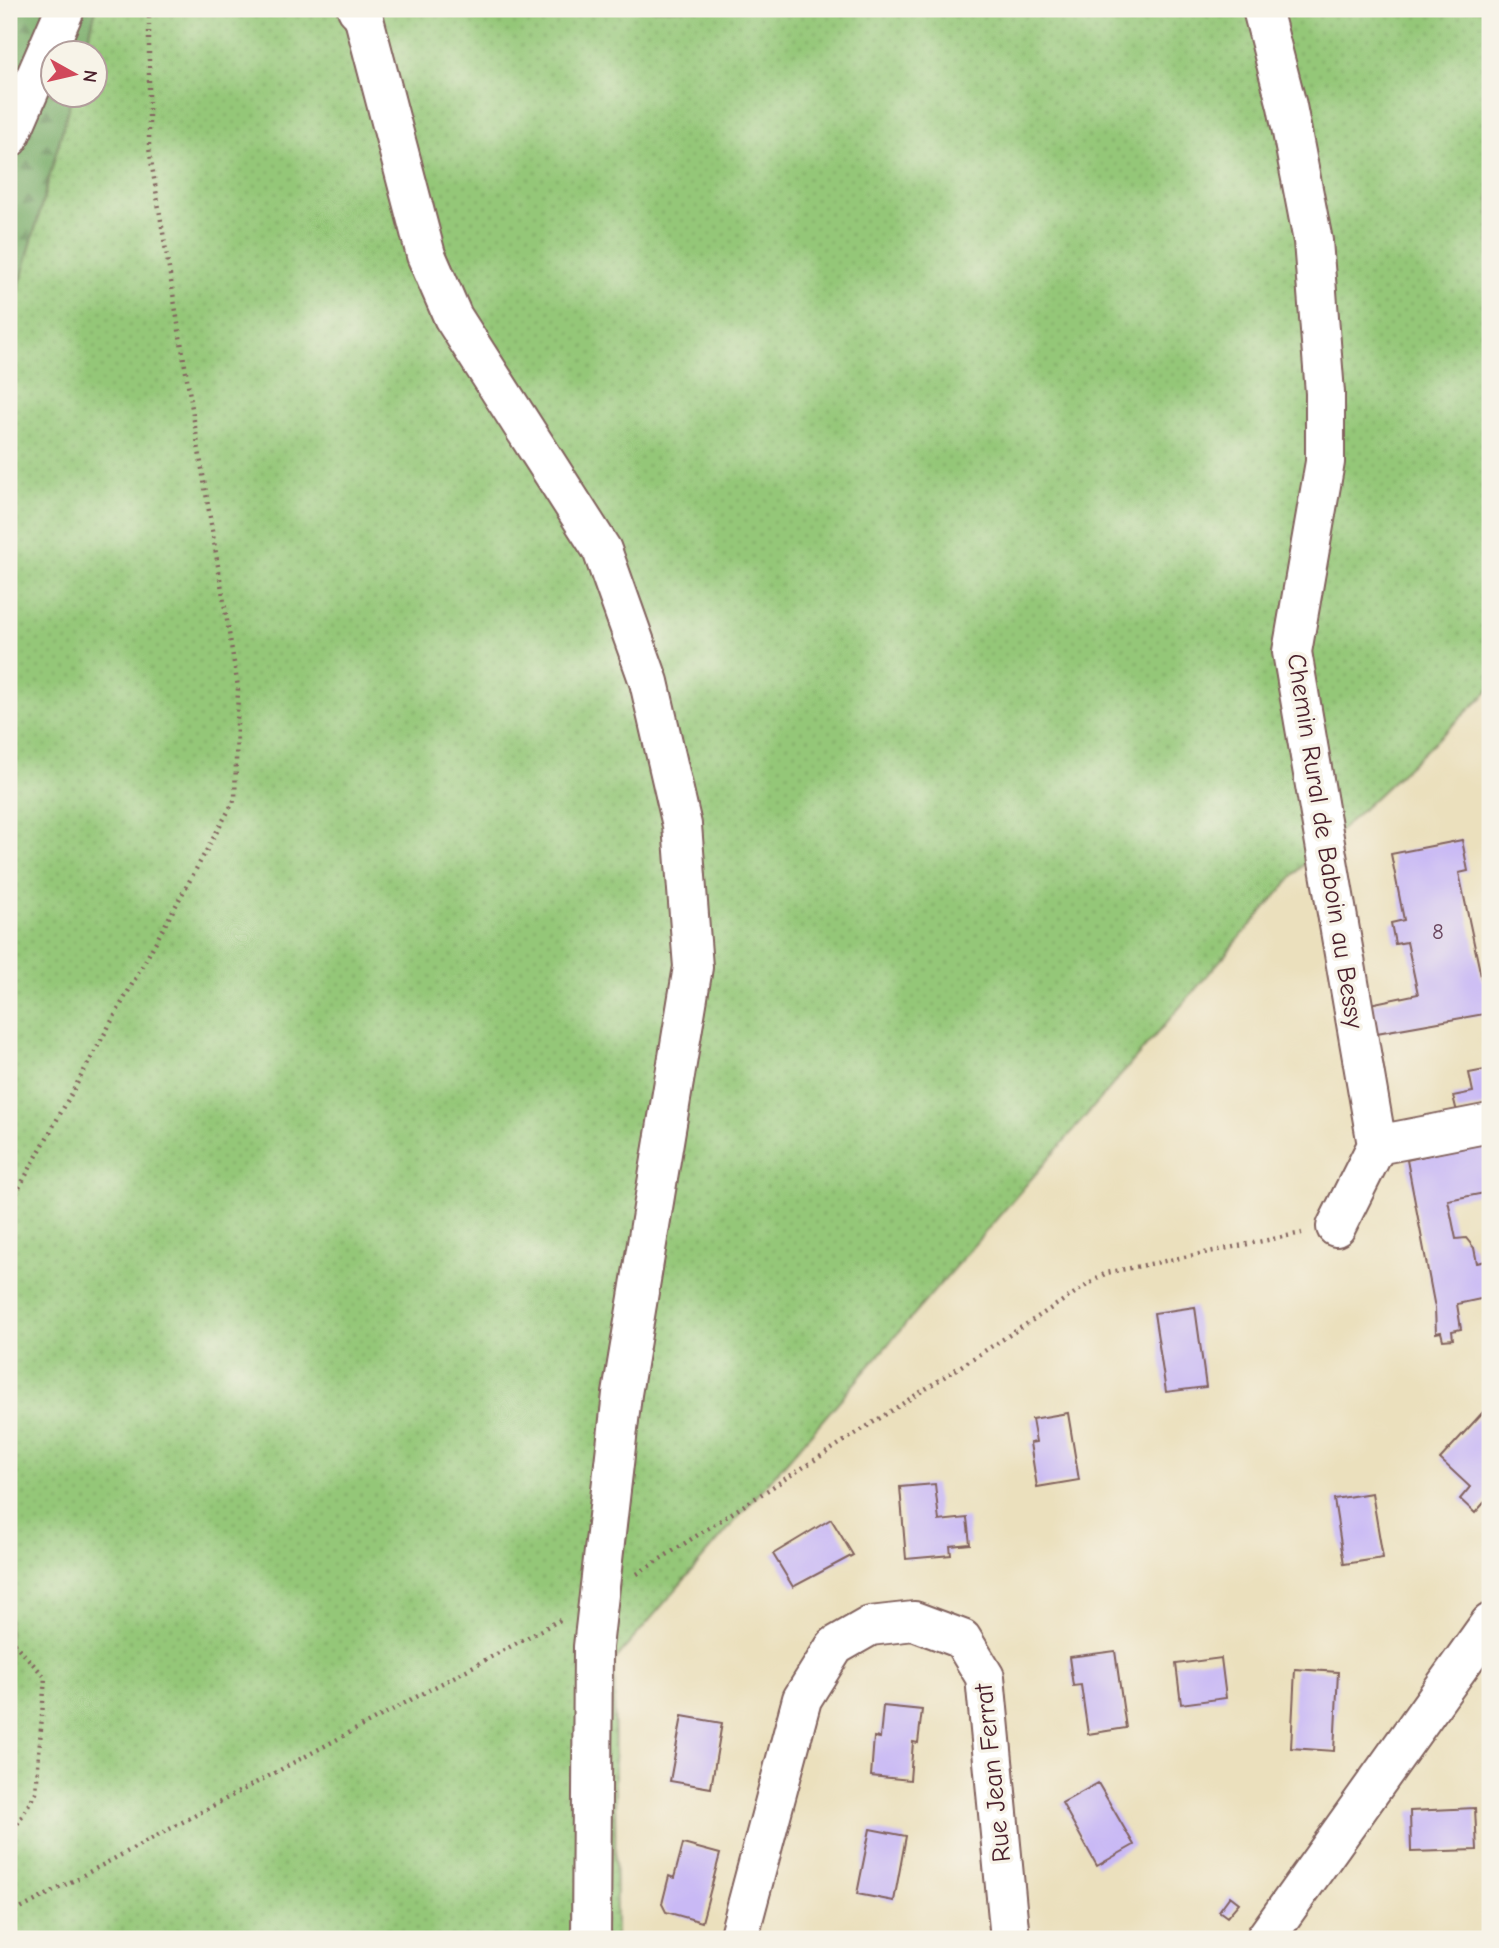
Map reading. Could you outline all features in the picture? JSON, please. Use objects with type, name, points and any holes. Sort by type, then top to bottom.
[{"type":"street","points":[[9,138],[65,9]]},
{"type":"street","points":[[357,9],[363,15],[426,255],[453,317],[602,550],[649,682],[682,825],[693,967],[622,1394],[593,1647],[591,1939]]},
{"type":"street","name":"Chemin Rural de Baboin au Bessy","points":[[1262,9],[1287,106],[1313,240],[1325,393],[1325,462],[1292,652],[1377,1145]]},
{"type":"street","points":[[1336,1227],[1377,1145],[1490,1123]]},
{"type":"street","name":"Rue Jean Ferrat","points":[[738,1939],[802,1699],[835,1646],[870,1626],[914,1621],[961,1639],[985,1677],[1010,1939]]},
{"type":"street","points":[[1265,1939],[1490,1623]]},
{"type":"path","points":[[9,1206],[234,799],[238,687],[149,148],[149,9]]},
{"type":"path","points":[[9,1915],[599,1599],[1107,1272],[1336,1227]]},
{"type":"path","points":[[9,1638],[45,1677],[36,1792],[9,1838]]},
{"type":"path","points":[[9,1932],[11,1939]]},
{"type":"green space","points":[[9,9],[96,9],[88,38],[38,38],[38,108],[68,108],[9,323]]},
{"type":"green space","points":[[96,9],[1490,9],[1490,690],[1302,866],[614,1661],[616,1939],[9,1939],[9,323],[68,108],[108,108],[108,38],[88,38]]},
{"type":"building","points":[[1462,840],[1468,871],[1459,873],[1482,981],[1490,979],[1490,1013],[1371,1034],[1365,1005],[1418,994],[1407,942],[1395,944],[1391,923],[1404,920],[1391,854]]},
{"type":"building","points":[[1490,1069],[1490,1105],[1457,1112],[1453,1096],[1473,1092],[1469,1073]]},
{"type":"building","points":[[1490,1141],[1490,1192],[1448,1200],[1456,1239],[1466,1238],[1474,1248],[1477,1263],[1490,1260],[1490,1297],[1457,1304],[1461,1329],[1452,1331],[1453,1339],[1443,1340],[1441,1332],[1436,1333],[1435,1308],[1407,1160]]},
{"type":"building","points":[[1195,1307],[1206,1387],[1166,1392],[1154,1313]]},
{"type":"building","points":[[1484,1411],[1490,1416],[1490,1496],[1475,1513],[1460,1499],[1470,1487],[1440,1459]]},
{"type":"building","points":[[1068,1413],[1079,1480],[1037,1487],[1030,1443],[1036,1442],[1032,1419]]},
{"type":"building","points":[[935,1484],[939,1521],[967,1518],[970,1544],[950,1546],[951,1555],[906,1559],[900,1487]]},
{"type":"building","points":[[1372,1493],[1383,1558],[1344,1564],[1334,1499]]},
{"type":"building","points":[[831,1519],[853,1555],[793,1587],[773,1554]]},
{"type":"building","points":[[1115,1651],[1126,1728],[1088,1734],[1081,1685],[1073,1686],[1069,1657]]},
{"type":"building","points":[[1221,1658],[1226,1698],[1181,1704],[1176,1664]]},
{"type":"building","points":[[1295,1669],[1338,1672],[1334,1751],[1291,1748]]},
{"type":"building","points":[[883,1706],[922,1710],[918,1743],[913,1742],[910,1780],[871,1776],[874,1737],[880,1738]]},
{"type":"building","points":[[682,1716],[722,1723],[711,1788],[670,1781]]},
{"type":"building","points":[[1098,1783],[1134,1845],[1097,1866],[1062,1803]]},
{"type":"building","points":[[1475,1808],[1477,1850],[1411,1852],[1410,1811]]},
{"type":"building","points":[[870,1829],[906,1836],[894,1901],[857,1894]]},
{"type":"building","points":[[683,1844],[720,1854],[702,1922],[666,1912],[662,1904],[669,1876],[674,1878]]},
{"type":"building","points":[[1230,1896],[1239,1903],[1227,1917],[1219,1911]]},
{"type":"building","points":[[1126,1932],[1127,1939],[1093,1939],[1093,1938]]}]
